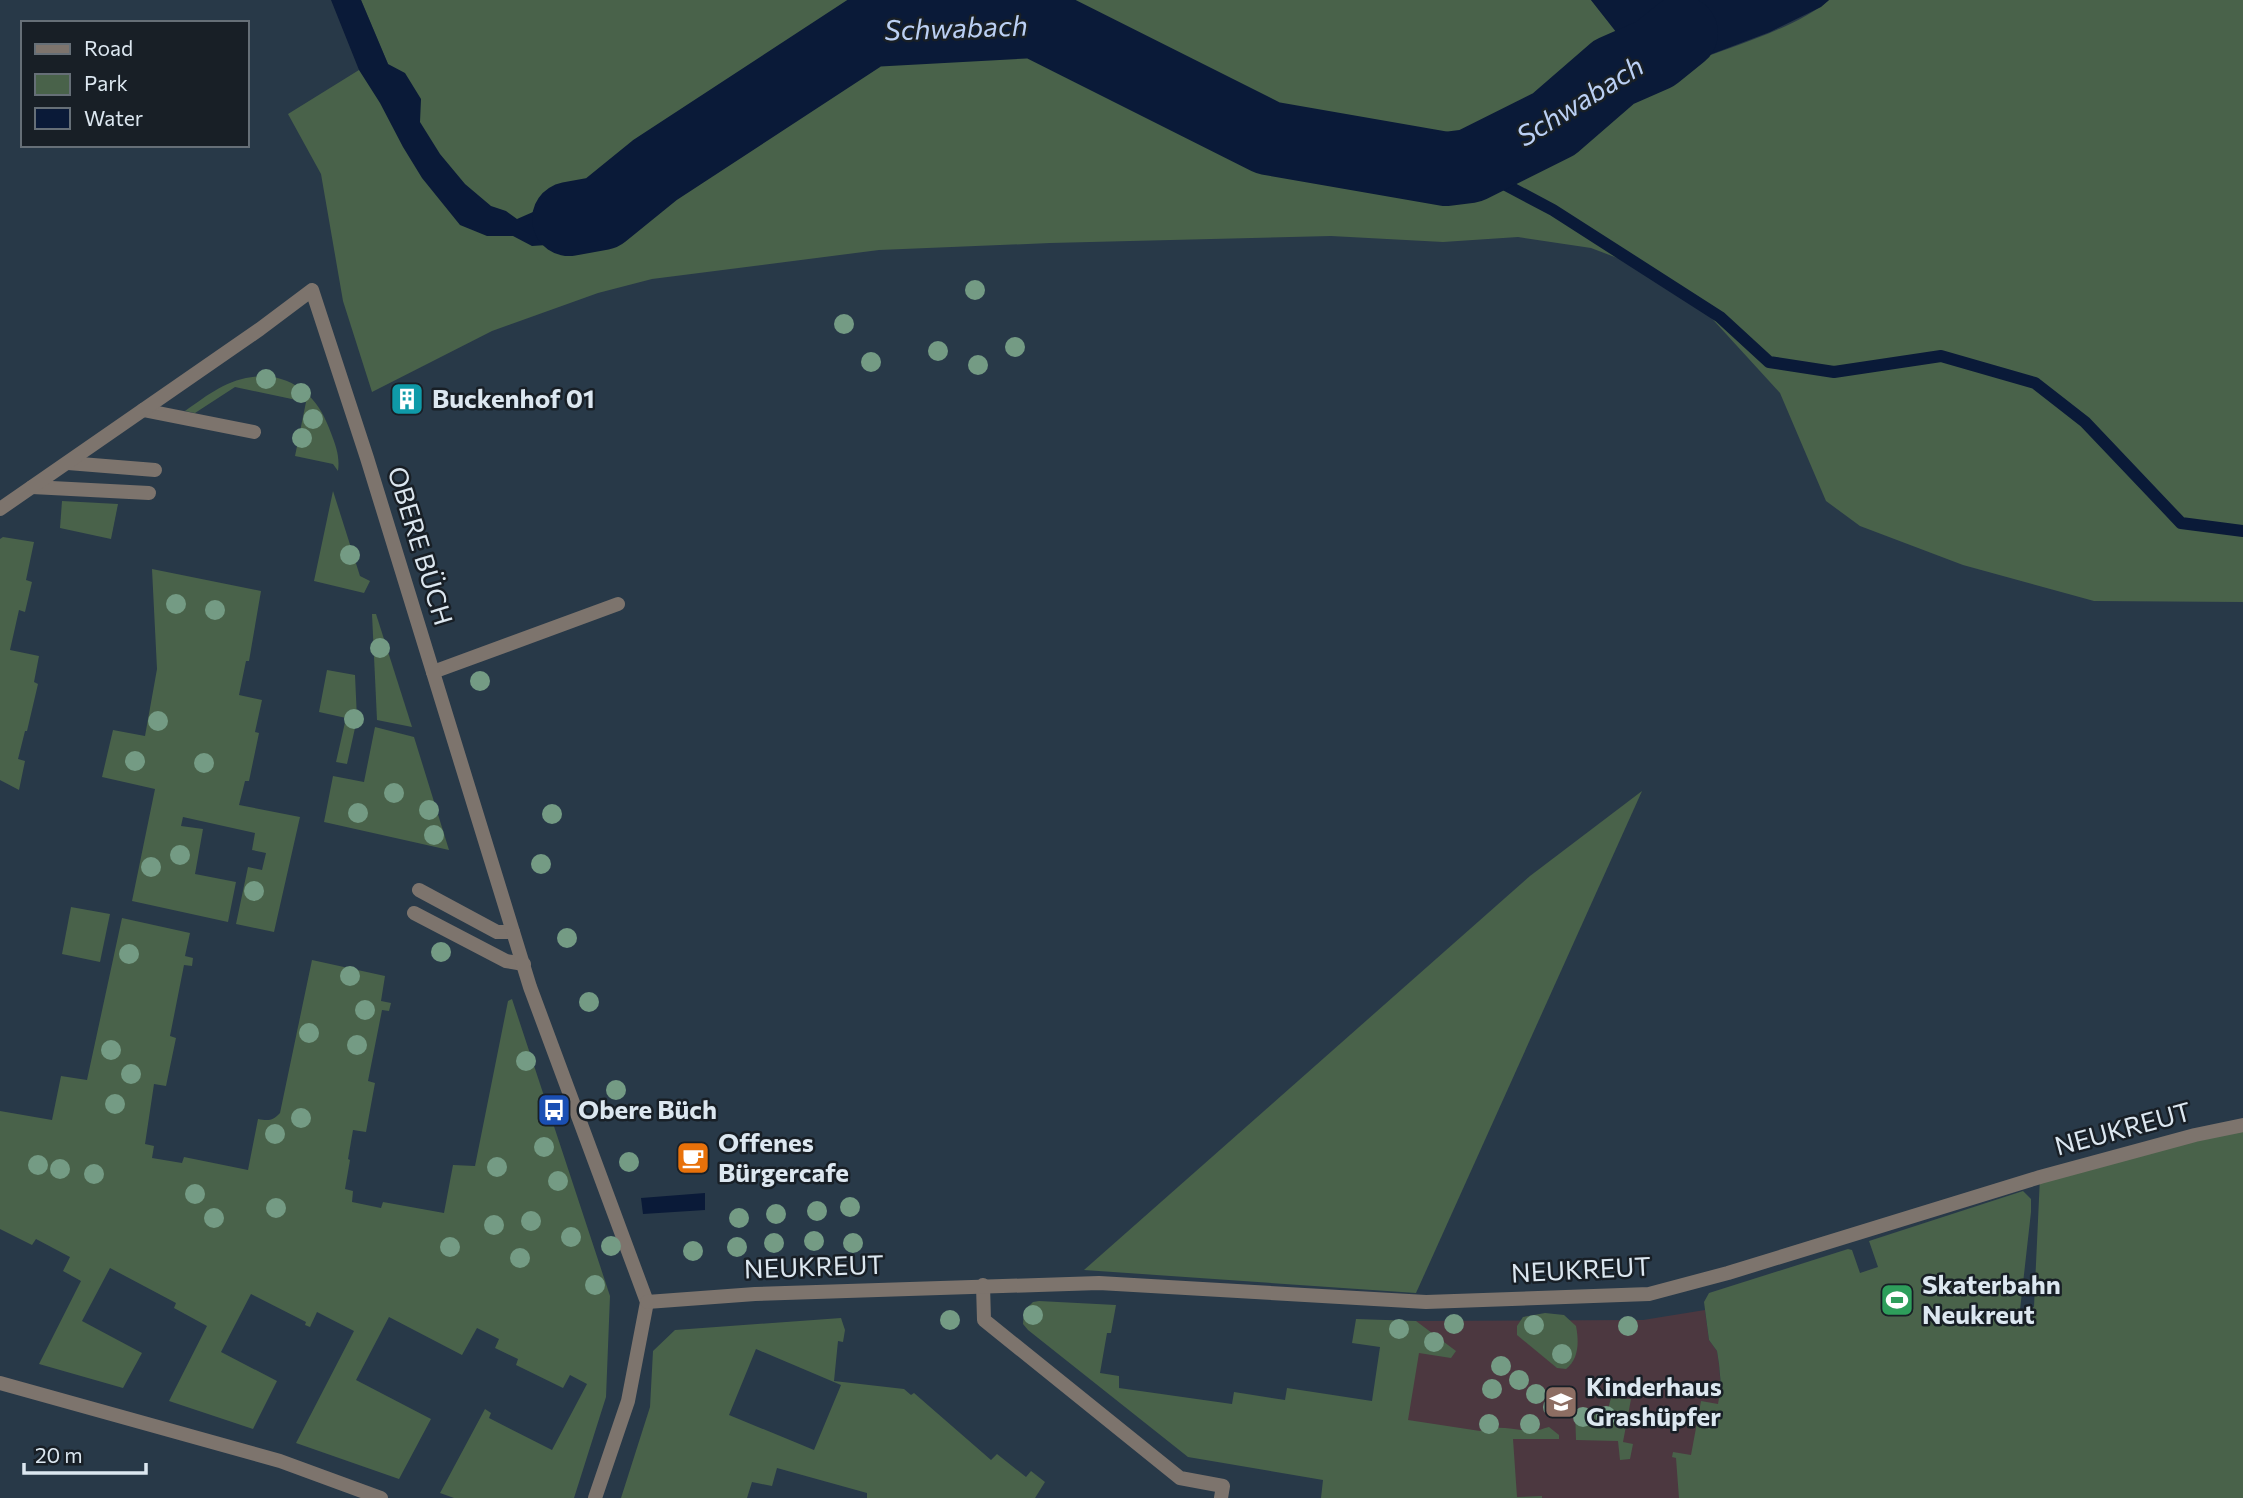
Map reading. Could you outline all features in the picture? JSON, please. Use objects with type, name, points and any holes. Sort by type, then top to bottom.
[{"type":"street","name":"OBERE BÜCH","points":[[0,509],[312,290],[351,405],[513,932],[647,1302]]},
{"type":"street","points":[[143,410],[254,432]]},
{"type":"street","points":[[68,463],[155,470]]},
{"type":"street","points":[[33,487],[149,493]]},
{"type":"street","points":[[433,672],[618,604]]},
{"type":"street","points":[[419,890],[497,932],[513,932]]},
{"type":"street","points":[[414,913],[506,961],[524,964]]},
{"type":"street","name":"NEUKREUT","points":[[647,1302],[755,1293],[1099,1283],[1426,1302],[1649,1294],[1728,1273],[2040,1177],[2195,1135],[2243,1125]]},
{"type":"street","points":[[984,1285],[985,1320],[1180,1478],[1223,1486],[1222,1498]]},
{"type":"street","points":[[595,1498],[628,1401],[647,1302]]},
{"type":"street","points":[[0,1383],[280,1461],[381,1498]]},
{"type":"shaded area","name":"Kinderhaus Grashüpfer","points":[[1705,1310],[1709,1340],[1717,1351],[1719,1364],[1730,1498],[1387,1498],[1416,1321],[1643,1320]]},
{"type":"green space","points":[[361,0],[1591,0],[1628,47],[1599,80],[1624,94],[1679,67],[1799,20],[1829,0],[2243,0],[2243,602],[2094,601],[1963,565],[1860,526],[1826,501],[1780,393],[1706,312],[1649,270],[1591,248],[1518,237],[1443,242],[1331,236],[879,250],[652,279],[598,293],[492,331],[372,392],[343,301],[321,174],[288,114],[359,70],[388,64]]},
{"type":"green space","points":[[269,376],[301,388],[316,403],[334,442],[338,471],[333,464],[295,456],[306,402],[235,387],[195,413],[185,411],[234,381]]},
{"type":"green space","points":[[333,491],[360,576],[370,581],[364,593],[314,581]]},
{"type":"green space","points":[[62,501],[118,504],[111,539],[60,528]]},
{"type":"green space","points":[[3,537],[34,542],[26,580],[32,582],[25,612],[19,610],[10,650],[39,656],[34,682],[38,684],[18,759],[25,761],[19,790],[0,780],[0,539]]},
{"type":"green space","points":[[152,569],[261,591],[249,661],[246,661],[239,695],[262,700],[255,732],[259,733],[249,781],[245,781],[239,805],[300,817],[274,932],[236,924],[248,867],[262,870],[266,853],[252,850],[255,833],[183,817],[181,826],[203,829],[195,874],[236,882],[228,922],[132,901],[155,789],[102,777],[113,730],[145,736],[157,669]]},
{"type":"green space","points":[[372,614],[376,614],[412,727],[377,720]]},
{"type":"green space","points":[[327,670],[355,675],[357,719],[347,764],[336,762],[346,718],[319,712]]},
{"type":"green space","points":[[375,727],[414,737],[449,850],[324,822],[333,776],[364,782]]},
{"type":"green space","points":[[1642,791],[1416,1293],[1084,1270],[1530,876]]},
{"type":"green space","points":[[71,907],[110,914],[100,962],[62,954]]},
{"type":"green space","points":[[122,918],[190,933],[185,956],[193,958],[192,966],[184,965],[170,1036],[176,1038],[166,1086],[154,1084],[145,1144],[154,1146],[152,1158],[182,1163],[184,1157],[248,1170],[258,1119],[270,1120],[280,1113],[312,960],[385,976],[381,1001],[391,1003],[389,1011],[382,1010],[368,1081],[375,1083],[366,1132],[353,1130],[348,1159],[345,1189],[353,1191],[352,1202],[381,1208],[383,1202],[444,1213],[453,1165],[475,1166],[508,1001],[512,999],[610,1296],[606,1397],[574,1498],[454,1498],[440,1493],[485,1409],[491,1413],[489,1418],[552,1450],[587,1384],[570,1375],[563,1388],[516,1365],[518,1359],[495,1348],[499,1339],[477,1328],[462,1355],[389,1317],[356,1380],[431,1419],[399,1479],[296,1443],[354,1331],[317,1312],[310,1327],[305,1325],[306,1322],[251,1294],[221,1352],[277,1381],[253,1429],[169,1401],[207,1326],[174,1308],[176,1303],[110,1268],[82,1321],[142,1353],[123,1388],[39,1364],[81,1281],[63,1271],[70,1257],[36,1239],[32,1245],[0,1229],[0,1111],[52,1120],[61,1076],[87,1080]]},
{"type":"green space","points":[[2243,1125],[2243,1498],[1679,1498],[1676,1458],[1672,1457],[1673,1452],[1691,1455],[1701,1401],[1718,1404],[1721,1386],[1717,1351],[1709,1340],[1704,1302],[1709,1293],[1848,1249],[1852,1250],[1860,1273],[1878,1267],[1869,1241],[2023,1191],[2031,1199],[2031,1212],[2020,1310],[2034,1307],[2040,1177]]},
{"type":"green space","points":[[1033,1302],[1116,1305],[1111,1333],[1107,1333],[1100,1373],[1119,1376],[1119,1388],[1232,1404],[1234,1392],[1285,1400],[1287,1388],[1372,1401],[1380,1347],[1352,1343],[1356,1319],[1416,1321],[1456,1351],[1451,1358],[1419,1353],[1408,1420],[1480,1431],[1499,1428],[1532,1431],[1549,1427],[1559,1435],[1559,1439],[1513,1439],[1517,1497],[1542,1498],[1321,1498],[1323,1480],[1188,1457],[1028,1330],[1023,1324],[1024,1311]]},
{"type":"green space","points":[[1545,1313],[1564,1315],[1576,1326],[1577,1350],[1566,1369],[1557,1368],[1517,1335],[1517,1326],[1523,1317]]},
{"type":"green space","points":[[841,1318],[845,1330],[843,1342],[838,1341],[834,1381],[904,1389],[911,1395],[914,1393],[991,1460],[997,1454],[1026,1477],[1031,1471],[1045,1482],[1035,1498],[867,1498],[867,1493],[777,1468],[772,1486],[752,1482],[747,1498],[621,1498],[650,1407],[653,1351],[675,1330]],"holes":[[[756,1349],[841,1385],[814,1450],[729,1415]]]},
{"type":"green space","points":[[1611,1398],[1631,1399],[1623,1442],[1633,1444],[1630,1459],[1620,1460],[1618,1441],[1576,1440],[1575,1410],[1608,1409]]},
{"type":"water","points":[[331,0],[361,0],[388,64],[405,73],[421,99],[420,122],[440,154],[465,184],[491,206],[506,211],[517,219],[533,212],[552,214],[619,181],[655,170],[624,213],[601,233],[575,243],[532,246],[513,236],[487,236],[460,225],[422,178],[403,147],[359,70]]},
{"type":"water","points":[[1591,0],[1829,0],[1821,7],[1770,32],[1683,65],[1628,47]]},
{"type":"water","points":[[705,1193],[705,1210],[643,1214],[641,1198]]},
{"type":"waterway","name":"Schwabach","points":[[569,219],[602,213],[655,170],[869,30],[1035,21],[1268,138],[1446,169],[1470,166],[1554,124],[1614,72],[1655,54],[1681,33]]},
{"type":"waterway","points":[[1470,166],[1553,210],[1720,317],[1769,362],[1834,372],[1941,356],[2035,383],[2085,422],[2181,523],[2243,531]]},
{"type":"place","name":"Buckenhof 01","points":[[407,399]]},
{"type":"place","name":"Obere Büch","points":[[554,1110]]},
{"type":"place","name":"Offenes Bürgercafe","points":[[693,1158]]},
{"type":"place","name":"Skaterbahn Neukreut","points":[[1897,1300]]},
{"type":"place","name":"Kinderhaus Grashüpfer","points":[[1561,1402]]}]
